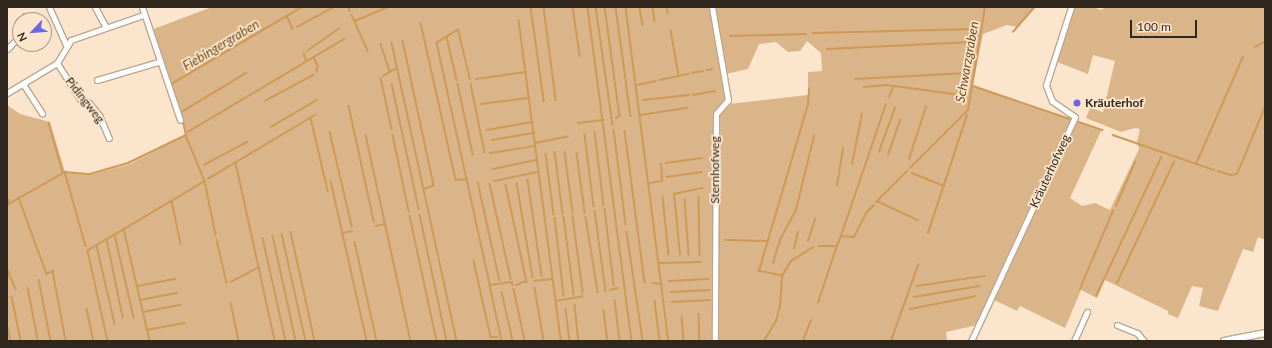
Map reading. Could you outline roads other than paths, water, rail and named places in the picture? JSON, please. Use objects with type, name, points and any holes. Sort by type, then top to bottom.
[{"type":"street","points":[[49,7],[66,45]]},
{"type":"street","points":[[96,7],[105,26]]},
{"type":"street","name":"Sternhofweg","points":[[712,7],[728,100],[716,114],[715,341]]},
{"type":"street","name":"Kräuterhofweg","points":[[971,341],[1075,117],[1052,101],[1046,85],[1071,7]]},
{"type":"street","points":[[144,8],[143,15],[158,62],[180,120]]},
{"type":"street","points":[[7,93],[58,63],[66,45],[75,38],[105,26],[143,15]]},
{"type":"street","points":[[97,80],[158,62]]},
{"type":"street","name":"Pidingweg","points":[[58,63],[80,99],[89,102],[99,115],[109,138]]},
{"type":"street","points":[[23,84],[42,113]]},
{"type":"street","points":[[1074,341],[1087,312]]},
{"type":"street","points":[[1117,324],[1137,334],[1144,341]]},
{"type":"street","points":[[1224,341],[1265,333]]},
{"type":"waterway","name":"Fiebingergraben","points":[[170,85],[302,7]]},
{"type":"waterway","points":[[297,27],[334,7]]},
{"type":"waterway","points":[[349,7],[350,11]]},
{"type":"waterway","points":[[355,21],[388,7]]},
{"type":"waterway","points":[[531,7],[544,101]]},
{"type":"waterway","points":[[544,7],[556,100]]},
{"type":"waterway","points":[[573,7],[580,55]]},
{"type":"waterway","points":[[588,7],[632,341]]},
{"type":"waterway","points":[[596,7],[613,125]]},
{"type":"waterway","points":[[605,7],[620,116],[617,118]]},
{"type":"waterway","points":[[616,7],[631,116]]},
{"type":"waterway","points":[[626,7],[669,341]]},
{"type":"waterway","points":[[640,7],[643,25]]},
{"type":"waterway","points":[[653,7],[655,21]]},
{"type":"waterway","points":[[667,7],[668,13]]},
{"type":"waterway","name":"Schwarzgraben","points":[[910,168],[968,110],[985,7]]},
{"type":"waterway","points":[[1013,32],[1035,7]]},
{"type":"waterway","points":[[352,15],[368,51]]},
{"type":"waterway","points":[[287,16],[293,29]]},
{"type":"waterway","points":[[519,20],[561,341]]},
{"type":"waterway","points":[[421,23],[456,180],[467,179]]},
{"type":"waterway","points":[[307,51],[339,29]]},
{"type":"waterway","points":[[813,33],[975,29]]},
{"type":"waterway","points":[[470,80],[458,30],[437,43],[490,285],[512,282],[513,285]]},
{"type":"waterway","points":[[671,30],[679,76]]},
{"type":"waterway","points":[[730,36],[806,34]]},
{"type":"waterway","points":[[447,37],[457,80]]},
{"type":"waterway","points":[[188,132],[344,39]]},
{"type":"waterway","points":[[403,41],[434,186],[425,189]]},
{"type":"waterway","points":[[827,49],[972,42]]},
{"type":"waterway","points":[[1255,47],[1265,42]]},
{"type":"waterway","points":[[392,43],[457,341]]},
{"type":"waterway","points":[[381,44],[390,72]]},
{"type":"waterway","points":[[304,53],[307,62]]},
{"type":"waterway","points":[[314,57],[318,66],[317,72]]},
{"type":"waterway","points":[[1196,164],[1243,57]]},
{"type":"waterway","points":[[383,76],[397,68]]},
{"type":"waterway","points":[[707,70],[712,69]]},
{"type":"waterway","points":[[692,73],[703,71]]},
{"type":"waterway","points":[[476,79],[526,72]]},
{"type":"waterway","points":[[180,113],[246,73]]},
{"type":"waterway","points":[[855,79],[968,73]]},
{"type":"waterway","points":[[660,80],[688,74]]},
{"type":"waterway","points":[[265,101],[313,75]]},
{"type":"waterway","points":[[381,78],[392,129]]},
{"type":"waterway","points":[[637,85],[656,81]]},
{"type":"waterway","points":[[392,84],[419,209]]},
{"type":"waterway","points":[[458,84],[473,154]]},
{"type":"waterway","points":[[471,84],[485,153]]},
{"type":"waterway","points":[[864,87],[887,85],[960,95]]},
{"type":"waterway","points":[[889,97],[894,86]]},
{"type":"waterway","points":[[973,86],[1070,119]]},
{"type":"waterway","points":[[782,276],[759,271],[808,104],[809,89]]},
{"type":"waterway","points":[[693,95],[715,91]]},
{"type":"waterway","points":[[643,100],[689,95]]},
{"type":"waterway","points":[[481,104],[529,98]]},
{"type":"waterway","points":[[271,127],[317,100]]},
{"type":"waterway","points":[[841,236],[886,104]]},
{"type":"waterway","points":[[349,106],[374,221]]},
{"type":"waterway","points":[[909,159],[926,107]]},
{"type":"waterway","points":[[1218,171],[1230,175],[1237,174],[1265,107]]},
{"type":"waterway","points":[[640,115],[687,108]]},
{"type":"waterway","points":[[879,152],[895,108]]},
{"type":"waterway","points":[[852,164],[862,114]]},
{"type":"waterway","points":[[208,179],[315,115]]},
{"type":"waterway","points":[[928,233],[967,115]]},
{"type":"waterway","name":"Fiebingergraben","points":[[7,205],[65,172],[90,174],[128,163],[186,135],[182,117]]},
{"type":"waterway","points":[[311,118],[328,191]]},
{"type":"waterway","points":[[578,123],[603,120]]},
{"type":"waterway","points":[[888,155],[900,120]]},
{"type":"waterway","points":[[1076,121],[1102,130]]},
{"type":"waterway","points":[[487,130],[532,122]]},
{"type":"waterway","points":[[49,123],[63,172]]},
{"type":"waterway","points":[[614,130],[626,224]]},
{"type":"waterway","points":[[625,131],[645,283]]},
{"type":"waterway","points":[[330,132],[352,226]]},
{"type":"waterway","points":[[595,132],[604,205]]},
{"type":"waterway","points":[[492,140],[534,133]]},
{"type":"waterway","points":[[585,134],[594,206]]},
{"type":"waterway","points":[[186,135],[205,181],[216,235]]},
{"type":"waterway","points":[[366,135],[411,341]]},
{"type":"waterway","points":[[393,135],[409,211]]},
{"type":"waterway","points":[[1113,135],[1214,170]]},
{"type":"waterway","points":[[773,263],[780,240],[796,210],[814,136]]},
{"type":"waterway","points":[[535,143],[567,137]]},
{"type":"waterway","points":[[204,165],[247,142]]},
{"type":"waterway","points":[[490,153],[535,146]]},
{"type":"waterway","points":[[837,186],[843,148]]},
{"type":"waterway","points":[[555,152],[563,213]]},
{"type":"waterway","points":[[565,152],[573,212]]},
{"type":"waterway","points":[[577,153],[585,212]]},
{"type":"waterway","points":[[546,154],[554,214]]},
{"type":"waterway","points":[[666,163],[702,158]]},
{"type":"waterway","points":[[1096,296],[1161,158]]},
{"type":"waterway","points":[[493,169],[536,160]]},
{"type":"waterway","points":[[1116,206],[1135,162]]},
{"type":"waterway","points":[[1117,283],[1174,162]]},
{"type":"waterway","points":[[236,163],[275,341]]},
{"type":"waterway","points":[[649,183],[662,181],[661,164]]},
{"type":"waterway","name":"Schwarzgraben","points":[[876,202],[907,171]]},
{"type":"waterway","points":[[65,172],[86,246]]},
{"type":"waterway","points":[[494,181],[538,172]]},
{"type":"waterway","points":[[667,177],[702,172]]},
{"type":"waterway","points":[[912,173],[945,186]]},
{"type":"waterway","points":[[528,180],[542,276]]},
{"type":"waterway","points":[[87,251],[205,181]]},
{"type":"waterway","points":[[331,181],[367,341]]},
{"type":"waterway","points":[[478,182],[500,281]]},
{"type":"waterway","points":[[517,183],[533,278]]},
{"type":"waterway","points":[[490,184],[511,279]]},
{"type":"waterway","points":[[506,185],[527,282],[522,283]]},
{"type":"waterway","points":[[680,255],[674,194],[702,188]]},
{"type":"waterway","points":[[663,197],[669,255]]},
{"type":"waterway","points":[[699,197],[700,255]]},
{"type":"waterway","name":"Fiebingergraben","points":[[7,198],[10,203]]},
{"type":"waterway","points":[[19,198],[47,274],[53,271],[66,341]]},
{"type":"waterway","points":[[685,199],[689,255]]},
{"type":"waterway","points":[[172,201],[181,244]]},
{"type":"waterway","points":[[877,201],[918,220]]},
{"type":"waterway","name":"Schwarzgraben","points":[[819,246],[837,246],[841,236],[854,237],[866,213],[874,205]]},
{"type":"waterway","points":[[605,209],[614,284]]},
{"type":"waterway","points":[[595,211],[606,291]]},
{"type":"waterway","points":[[1080,289],[1113,211]]},
{"type":"waterway","points":[[420,215],[447,341]]},
{"type":"waterway","points":[[410,216],[437,341]]},
{"type":"waterway","points":[[573,216],[583,292]]},
{"type":"waterway","points":[[564,217],[574,294]]},
{"type":"waterway","points":[[586,217],[598,292]]},
{"type":"waterway","points":[[555,218],[564,295]]},
{"type":"waterway","points":[[808,241],[815,219]]},
{"type":"waterway","points":[[376,226],[385,224]]},
{"type":"waterway","points":[[124,229],[150,341]]},
{"type":"waterway","points":[[342,233],[352,231]]},
{"type":"waterway","points":[[291,232],[315,341]]},
{"type":"waterway","points":[[627,232],[643,341]]},
{"type":"waterway","points":[[794,249],[798,232]]},
{"type":"waterway","points":[[282,234],[306,341]]},
{"type":"waterway","points":[[115,235],[134,317]]},
{"type":"waterway","points":[[273,236],[296,341]]},
{"type":"waterway","points":[[263,238],[286,341]]},
{"type":"waterway","points":[[107,239],[123,317]]},
{"type":"waterway","points":[[217,240],[227,283]]},
{"type":"waterway","points":[[725,240],[767,241]]},
{"type":"waterway","points":[[355,242],[377,341]]},
{"type":"waterway","points":[[97,246],[115,324]]},
{"type":"waterway","points":[[818,303],[837,246]]},
{"type":"waterway","name":"Schwarzgraben","points":[[764,341],[776,321],[780,306],[782,276],[791,261],[813,247]]},
{"type":"waterway","points":[[88,251],[108,341]]},
{"type":"waterway","points":[[474,261],[491,337],[497,337]]},
{"type":"waterway","points":[[659,263],[701,262]]},
{"type":"waterway","points":[[891,341],[918,265]]},
{"type":"waterway","points":[[231,282],[259,267]]},
{"type":"waterway","points":[[7,268],[16,289]]},
{"type":"waterway","points":[[917,286],[984,276]]},
{"type":"waterway","points":[[138,286],[175,279]]},
{"type":"waterway","points":[[534,281],[552,279]]},
{"type":"waterway","points":[[669,281],[708,279]]},
{"type":"waterway","points":[[39,280],[51,341]]},
{"type":"waterway","points":[[653,283],[662,284]]},
{"type":"waterway","points":[[516,285],[520,284]]},
{"type":"waterway","points":[[490,285],[502,341]]},
{"type":"waterway","points":[[914,297],[979,286]]},
{"type":"waterway","points":[[28,288],[38,339]]},
{"type":"waterway","points":[[535,288],[544,341]]},
{"type":"waterway","points":[[610,290],[618,288]]},
{"type":"waterway","points":[[514,289],[525,341]]},
{"type":"waterway","points":[[671,292],[709,290]]},
{"type":"waterway","points":[[502,292],[513,341]]},
{"type":"waterway","points":[[140,300],[177,293]]},
{"type":"waterway","points":[[556,301],[583,296]]},
{"type":"waterway","points":[[910,309],[976,296]]},
{"type":"waterway","points":[[12,297],[21,341]]},
{"type":"waterway","points":[[615,300],[620,341]]},
{"type":"waterway","points":[[672,302],[710,300]]},
{"type":"waterway","points":[[655,301],[660,341]]},
{"type":"waterway","points":[[231,303],[239,341]]},
{"type":"waterway","points":[[143,312],[180,305]]},
{"type":"waterway","points":[[575,305],[579,341]]},
{"type":"waterway","points":[[87,309],[94,341]]},
{"type":"waterway","points":[[566,309],[570,341]]},
{"type":"waterway","points":[[604,310],[608,341]]},
{"type":"waterway","points":[[699,314],[700,341]]},
{"type":"waterway","points":[[682,317],[684,341]]},
{"type":"waterway","points":[[803,341],[811,320]]},
{"type":"waterway","points":[[147,330],[184,323]]},
{"type":"waterway","points":[[7,324],[11,341]]},
{"type":"place","name":"Kräuterhof","points":[[1077,103]]}]
